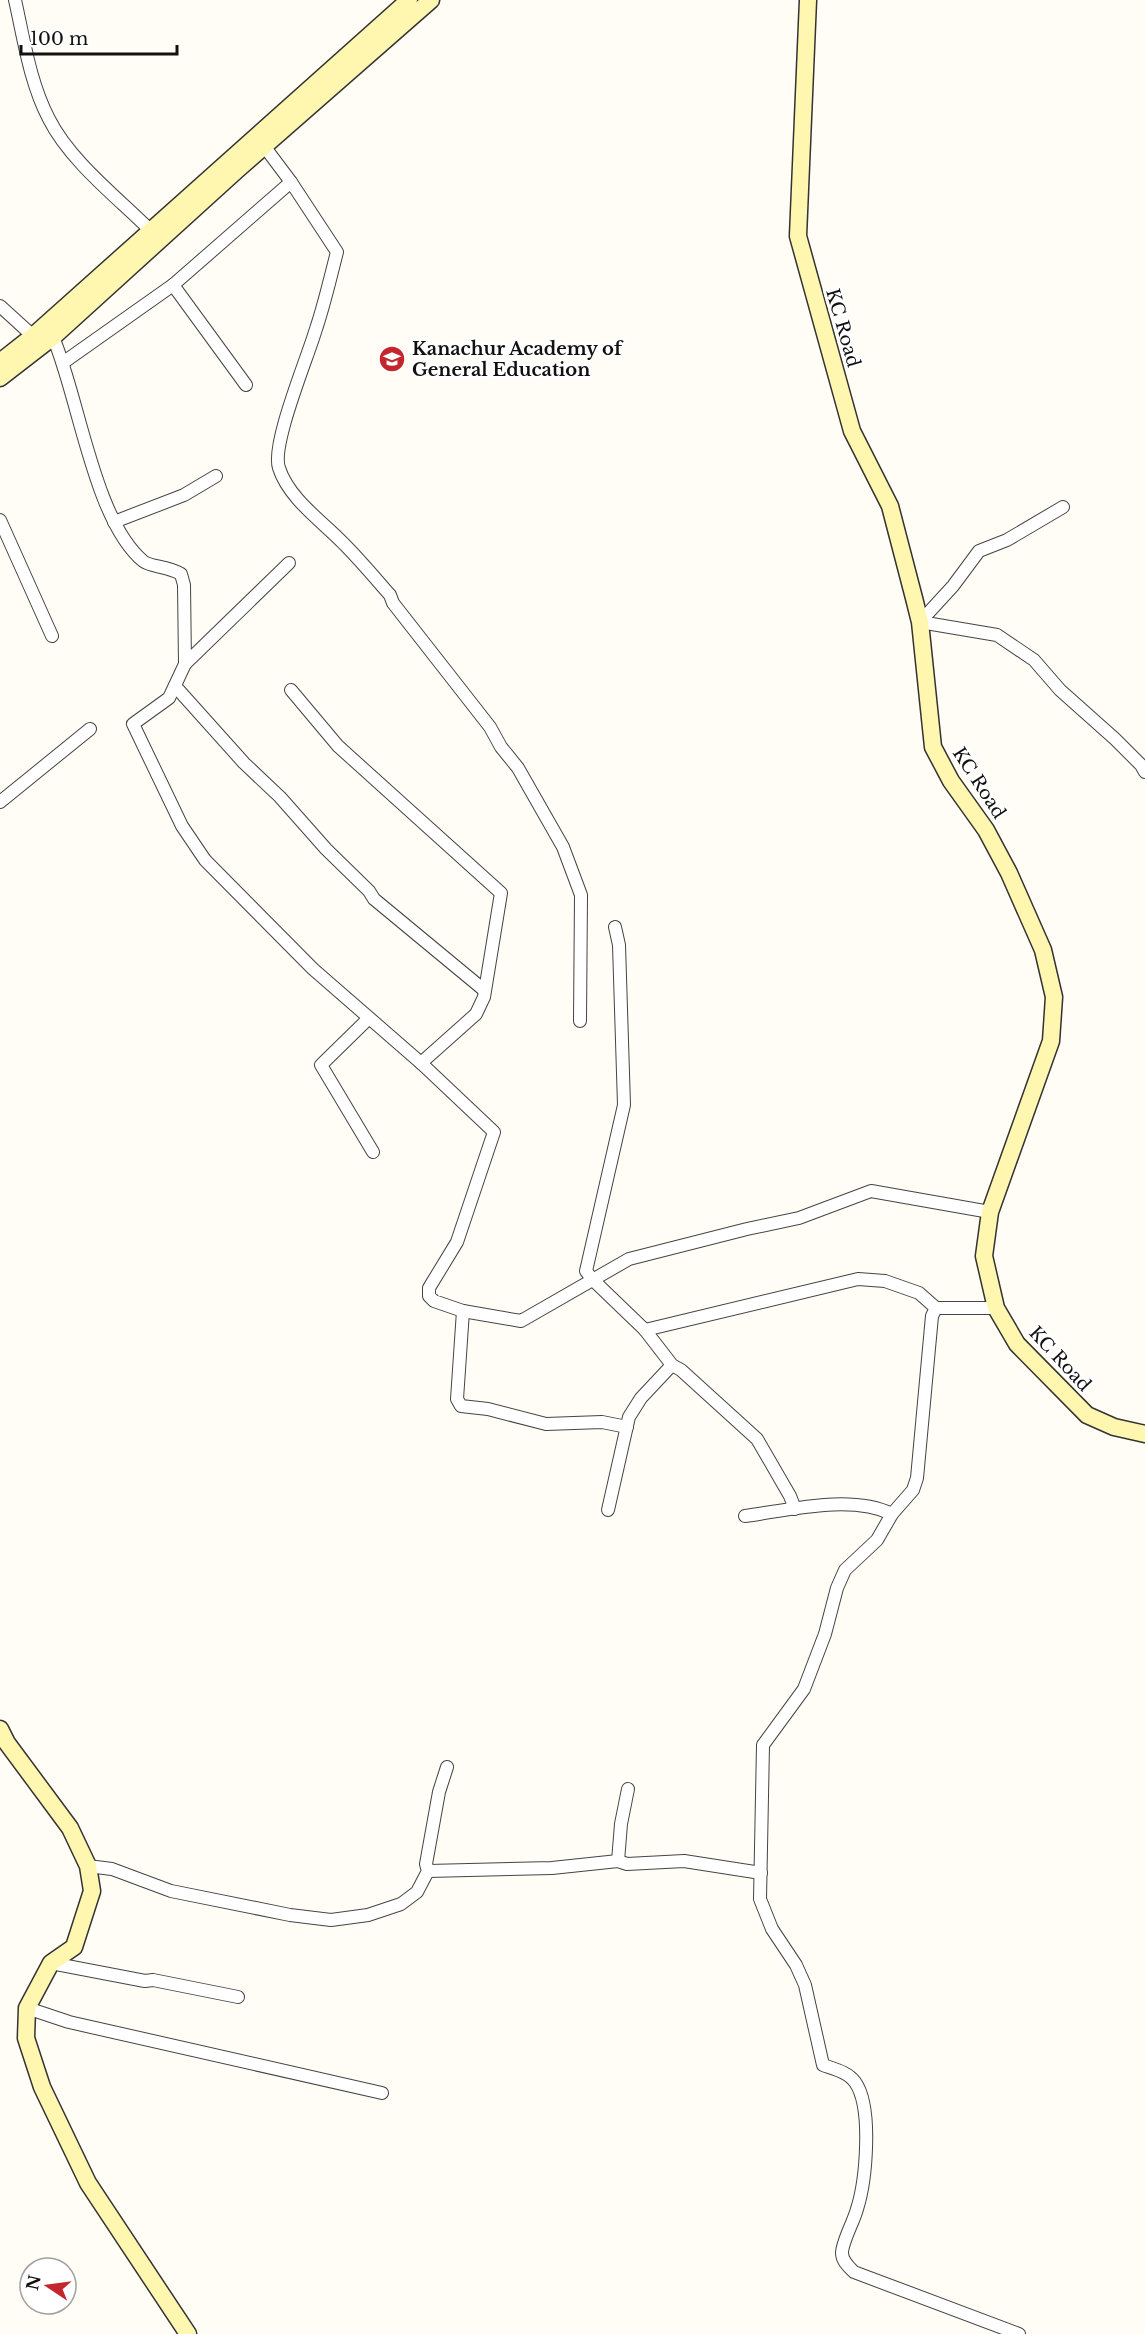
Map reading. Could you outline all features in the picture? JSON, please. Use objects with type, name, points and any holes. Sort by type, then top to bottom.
[{"type":"main road","points":[[0,378],[53,337],[76,307],[152,231],[233,165],[264,146],[362,51],[409,0]]},
{"type":"main road","points":[[0,362],[76,307],[362,51],[431,0]]},
{"type":"main road","name":"KC Road","points":[[807,0],[798,236],[852,431],[890,506],[920,622],[933,747],[951,781],[987,830],[1009,873],[1043,950],[1054,997],[1051,1041],[990,1212],[984,1256],[996,1308],[1017,1344],[1086,1415],[1114,1427],[1145,1434]]},
{"type":"main road","points":[[0,1729],[7,1743],[70,1828],[88,1866],[92,1891],[74,1947],[51,1963],[27,2008],[26,2038],[42,2087],[88,2183],[188,2334]]},
{"type":"street","points":[[15,0],[35,86],[49,120],[75,156],[152,231]]},
{"type":"street","points":[[264,146],[291,182],[337,252],[316,330],[281,436],[277,459],[279,468],[286,484],[296,496],[390,595],[393,603],[490,728],[501,747],[518,768],[563,847],[581,895],[580,1021]]},
{"type":"street","points":[[64,362],[173,285],[291,182]]},
{"type":"street","points":[[173,285],[246,385]]},
{"type":"street","points":[[0,306],[33,336]]},
{"type":"street","points":[[53,337],[64,362],[102,492],[114,522],[131,550],[146,564],[171,568],[181,574],[184,585],[185,664]]},
{"type":"street","points":[[114,522],[184,495],[216,476]]},
{"type":"street","points":[[920,622],[953,586],[979,551],[1007,540],[1063,507]]},
{"type":"street","points":[[0,520],[52,636]]},
{"type":"street","points":[[289,563],[185,664],[169,698],[133,724],[182,826],[205,860],[313,969],[421,1063],[494,1132],[458,1242],[429,1288],[429,1296],[434,1301],[463,1311],[521,1321],[629,1259],[799,1218],[871,1191],[990,1212]]},
{"type":"street","points":[[920,622],[997,635],[1034,660],[1060,690],[1115,739],[1145,772]]},
{"type":"street","points":[[175,686],[244,763],[280,797],[374,899],[484,990]]},
{"type":"street","points":[[291,690],[338,746],[501,893],[484,997],[476,1014],[421,1063]]},
{"type":"street","points":[[0,802],[90,729]]},
{"type":"street","points":[[615,927],[618,945],[624,1105],[586,1271],[645,1330],[672,1365],[681,1370],[757,1439],[790,1496],[795,1509]]},
{"type":"street","points":[[368,1019],[321,1065],[374,1152]]},
{"type":"street","points":[[645,1330],[858,1279],[885,1281],[919,1293],[936,1308],[996,1308]]},
{"type":"street","points":[[936,1308],[932,1316],[917,1478],[913,1490],[892,1514],[877,1540],[845,1570],[837,1588],[825,1634],[804,1689],[763,1745],[760,1899],[772,1929],[796,1965],[805,1985],[823,2065],[844,2073],[855,2082],[866,2110],[864,2183],[842,2253],[845,2263],[854,2272],[1019,2334]]},
{"type":"street","points":[[463,1311],[457,1399],[461,1406],[488,1409],[546,1424],[602,1422],[627,1427]]},
{"type":"street","points":[[608,1509],[629,1417],[641,1398],[672,1365]]},
{"type":"street","points":[[745,1516],[857,1504],[880,1508],[892,1514]]},
{"type":"street","points":[[88,1866],[112,1869],[171,1891],[290,1915],[331,1920],[368,1915],[401,1905],[417,1892],[428,1871],[426,1864],[433,1823],[447,1767]]},
{"type":"street","points":[[618,1861],[621,1824],[628,1789]]},
{"type":"street","points":[[428,1871],[552,1868],[618,1861],[627,1864],[684,1861],[761,1873]]},
{"type":"street","points":[[51,1963],[238,1996]]},
{"type":"street","points":[[27,2008],[69,2022],[382,2093]]},
{"type":"place","name":"Kanachur Academy of General Education","points":[[392,359]]}]
